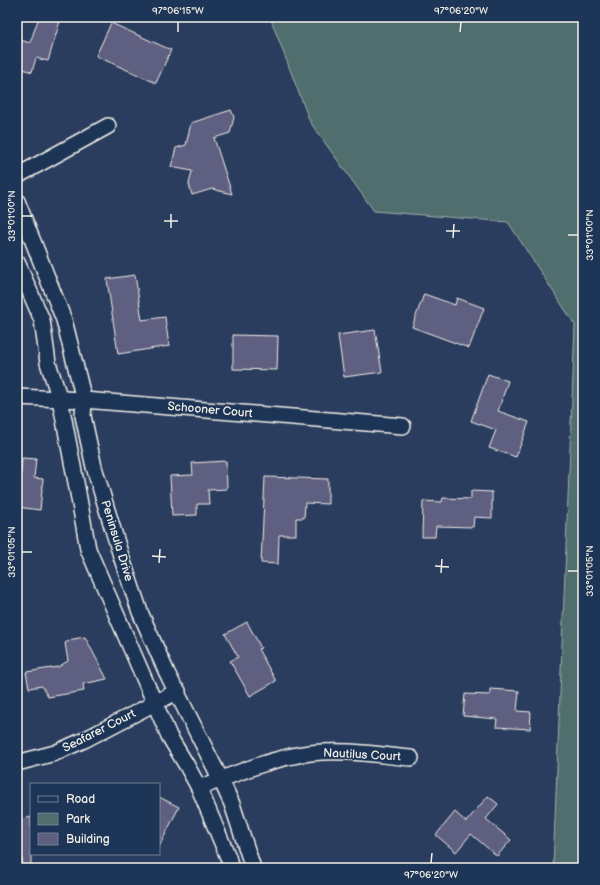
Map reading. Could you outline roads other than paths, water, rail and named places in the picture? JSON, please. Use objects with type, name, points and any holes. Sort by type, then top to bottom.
[{"type":"street","points":[[17,176],[108,126]]},
{"type":"street","name":"Peninsula Drive","points":[[17,201],[64,320],[84,400],[83,416],[94,467],[140,612],[232,804],[253,868]]},
{"type":"street","name":"Peninsula Drive","points":[[17,262],[42,320],[48,363],[60,399],[88,549],[169,736],[199,788],[228,857],[231,868]]},
{"type":"street","name":"Schooner Court","points":[[17,397],[84,400],[403,426]]},
{"type":"street","name":"Seafarer Court","points":[[17,763],[55,753],[84,740],[178,691]]},
{"type":"street","name":"Nautilus Court","points":[[199,788],[277,759],[310,753],[334,752],[412,758]]}]
